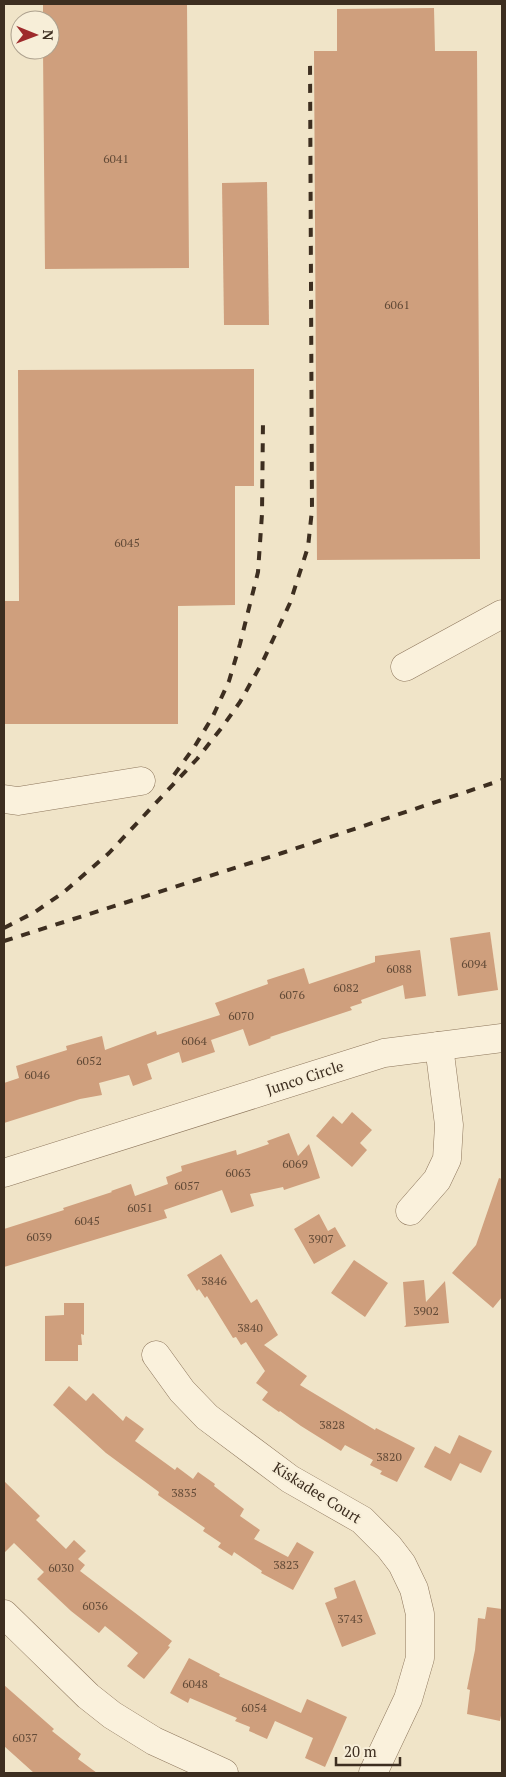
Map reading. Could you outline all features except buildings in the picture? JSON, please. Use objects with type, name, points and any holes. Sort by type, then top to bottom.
[{"type":"street","points":[[406,667],[502,614]]},
{"type":"street","points":[[4,799],[18,801],[141,781]]},
{"type":"street","name":"Junco Circle","points":[[4,1173],[384,1053],[502,1038]]},
{"type":"street","points":[[410,1210],[437,1180],[447,1159],[449,1125],[439,1046]]},
{"type":"street","name":"Kiskadee Court","points":[[156,1355],[182,1391],[207,1416],[290,1479],[362,1520],[389,1547],[402,1564],[414,1590],[420,1614],[420,1658],[408,1700],[373,1773]]},
{"type":"street","points":[[4,1614],[88,1696],[112,1715],[154,1741],[224,1773]]},
{"type":"railway","points":[[4,928],[35,912],[64,892],[109,853],[197,759],[240,702],[263,661],[290,603],[308,547],[312,510],[310,58]]},
{"type":"railway","points":[[174,775],[195,746],[213,716],[229,681],[240,644],[258,572],[262,514],[263,421]]},
{"type":"railway","points":[[4,941],[282,853],[502,780]]}]
